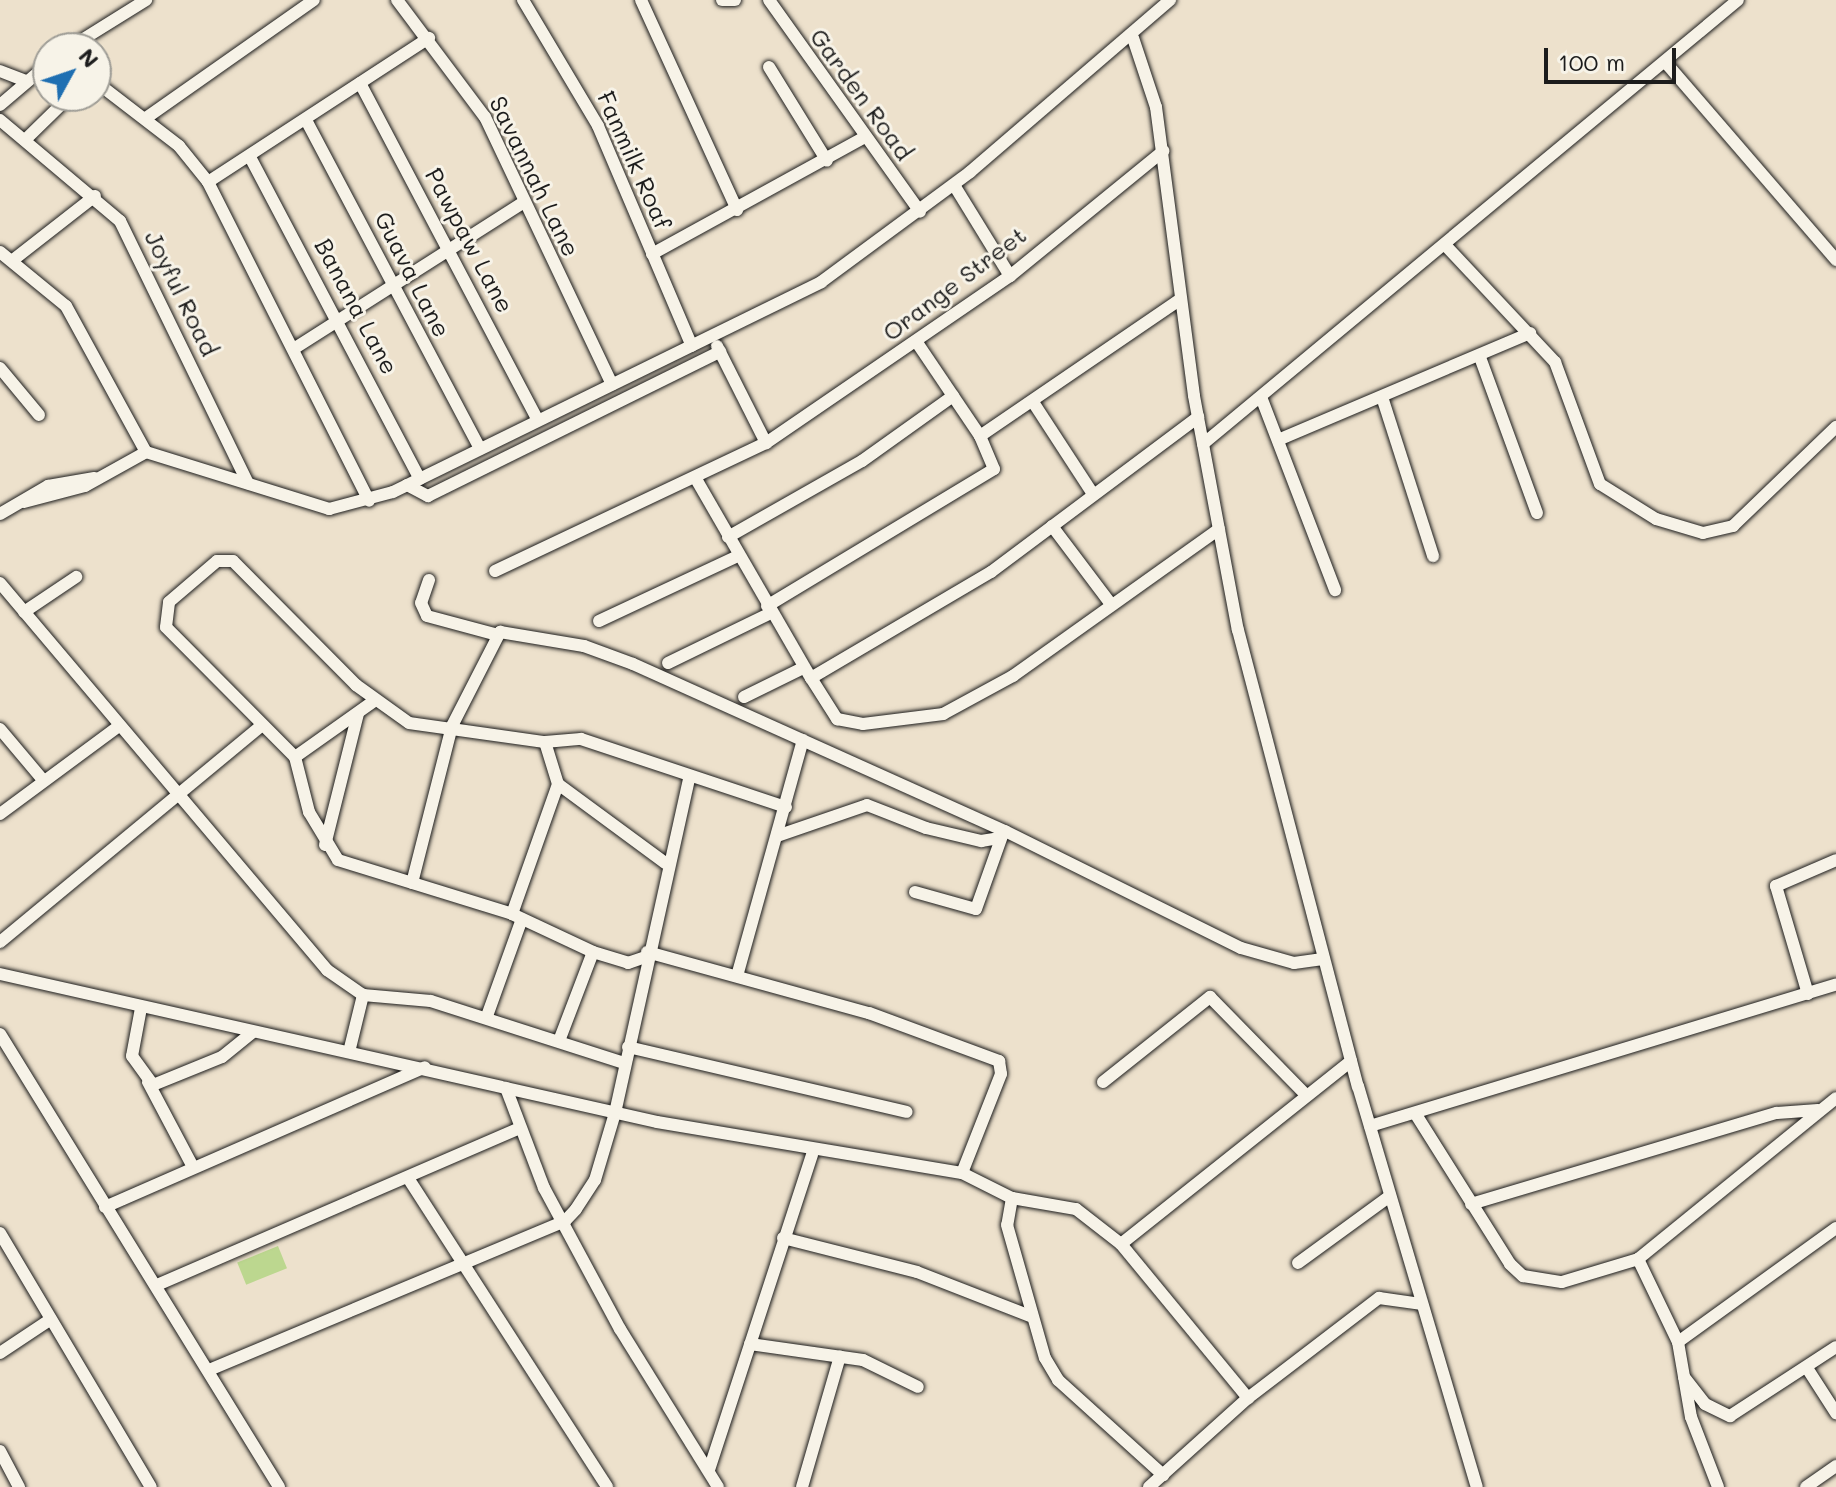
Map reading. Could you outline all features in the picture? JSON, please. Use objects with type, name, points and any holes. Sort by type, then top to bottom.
[{"type":"street","points":[[95,32],[146,0]]},
{"type":"street","points":[[146,118],[314,0]]},
{"type":"street","name":"Savannah Lane","points":[[397,0],[429,38],[485,117],[523,203],[612,384]]},
{"type":"street","name":"Fanmilk Roaf","points":[[523,0],[578,86],[692,346]]},
{"type":"street","points":[[641,0],[737,210]]},
{"type":"street","points":[[722,0],[735,0]]},
{"type":"street","name":"Garden Road","points":[[769,0],[920,212]]},
{"type":"street","points":[[0,252],[66,306],[146,452],[329,509],[369,501],[712,338],[821,282],[954,185],[1133,38],[1170,0]]},
{"type":"street","points":[[1203,444],[1447,247],[1549,153],[1667,64],[1738,0]]},
{"type":"street","points":[[208,182],[429,38]]},
{"type":"street","points":[[1133,38],[1147,65],[1163,151],[1198,417],[1238,630],[1351,1061],[1477,1487]]},
{"type":"street","points":[[1667,64],[1836,260]]},
{"type":"street","points":[[769,67],[827,161]]},
{"type":"street","points":[[0,71],[26,81]]},
{"type":"street","points":[[0,105],[32,76]]},
{"type":"street","name":"Pawpaw Lane","points":[[360,83],[452,249],[538,420]]},
{"type":"street","points":[[112,94],[146,118],[208,182],[295,348],[369,501]]},
{"type":"street","points":[[25,140],[54,112]]},
{"type":"street","name":"Joyful Road","points":[[0,120],[95,196],[133,240],[248,484]]},
{"type":"street","name":"Guava Lane","points":[[306,120],[480,449]]},
{"type":"street","points":[[652,254],[827,161],[865,137]]},
{"type":"street","name":"Orange Street","points":[[495,571],[696,479],[766,443],[1010,276],[1163,151]]},
{"type":"street","name":"Banana Lane","points":[[250,157],[339,319],[420,479]]},
{"type":"street","points":[[954,185],[1010,276]]},
{"type":"street","points":[[13,260],[95,196]]},
{"type":"street","points":[[295,348],[523,203]]},
{"type":"street","points":[[1447,247],[1530,333],[1566,382],[1600,484],[1682,528],[1703,533],[1733,526],[1836,427]]},
{"type":"street","points":[[980,436],[1181,299]]},
{"type":"street","points":[[1278,440],[1481,360],[1530,333]]},
{"type":"street","points":[[712,338],[766,443]]},
{"type":"street","points":[[668,663],[769,609],[994,469],[980,436],[916,341]]},
{"type":"street","points":[[407,485],[428,496],[720,352]]},
{"type":"street","points":[[1481,360],[1537,513]]},
{"type":"street","points":[[0,368],[39,415]]},
{"type":"street","points":[[728,537],[862,461],[953,396]]},
{"type":"street","points":[[1261,397],[1335,590]]},
{"type":"street","points":[[1383,400],[1433,556]]},
{"type":"street","points":[[1033,402],[1093,494]]},
{"type":"street","points":[[811,678],[991,572],[1198,417]]},
{"type":"street","points":[[0,514],[62,481],[94,478],[146,452]]},
{"type":"street","points":[[696,479],[801,669],[811,678],[837,719],[863,724],[943,714],[1013,676],[1110,603],[1219,529]]},
{"type":"street","points":[[1052,526],[1110,603]]},
{"type":"street","points":[[599,621],[738,556]]},
{"type":"street","points":[[786,807],[581,739],[545,742],[452,726],[409,723],[374,701],[226,559],[169,602],[163,618],[295,757],[325,845],[351,868],[412,883],[517,917],[593,952],[628,963],[646,954],[737,976],[999,1061],[1001,1074],[962,1173]]},
{"type":"street","points":[[24,612],[76,577]]},
{"type":"street","points":[[429,580],[421,603],[427,616],[494,634],[584,646],[803,740],[1241,948],[1294,963],[1323,959]]},
{"type":"street","points":[[0,583],[298,940],[363,995],[431,1001],[487,1016],[621,1062]]},
{"type":"street","points":[[412,883],[452,726],[494,634]]},
{"type":"street","points":[[744,697],[801,669]]},
{"type":"street","points":[[295,757],[374,701]]},
{"type":"street","points":[[325,845],[358,714]]},
{"type":"street","points":[[0,942],[262,725]]},
{"type":"street","points":[[0,814],[119,726]]},
{"type":"street","points":[[0,729],[43,780]]},
{"type":"street","points":[[737,976],[803,740]]},
{"type":"street","points":[[487,1016],[558,784],[545,742]]},
{"type":"street","points":[[209,1370],[565,1221],[595,1180],[615,1113],[621,1062],[628,1047],[665,863],[690,776]]},
{"type":"street","points":[[558,784],[665,863]]},
{"type":"street","points":[[777,836],[867,805],[926,828],[981,841],[1002,835]]},
{"type":"street","points":[[915,892],[976,909],[1002,835]]},
{"type":"street","points":[[1808,994],[1776,886],[1836,860]]},
{"type":"street","points":[[559,1041],[593,952]]},
{"type":"street","points":[[0,974],[253,1032],[350,1048],[506,1088],[812,1154],[962,1173],[1012,1198],[1076,1209],[1121,1244],[1248,1398]]},
{"type":"street","points":[[1370,1126],[1836,984]]},
{"type":"street","points":[[350,1048],[363,995]]},
{"type":"street","points":[[1103,1082],[1210,997],[1305,1094]]},
{"type":"street","points":[[141,1008],[132,1056],[193,1167]]},
{"type":"street","points":[[148,1082],[158,1085],[222,1057],[253,1032]]},
{"type":"street","points":[[0,1034],[279,1487]]},
{"type":"street","points":[[628,1047],[907,1112]]},
{"type":"street","points":[[1121,1244],[1305,1094],[1351,1061]]},
{"type":"street","points":[[105,1207],[193,1167],[299,1128],[425,1067]]},
{"type":"street","points":[[506,1088],[516,1130],[620,1329],[718,1487]]},
{"type":"street","points":[[1415,1113],[1471,1204],[1523,1276],[1562,1282],[1638,1259],[1830,1105]]},
{"type":"street","points":[[1471,1204],[1777,1113],[1830,1105]]},
{"type":"street","points":[[157,1285],[410,1181],[516,1130]]},
{"type":"street","points":[[709,1470],[812,1154]]},
{"type":"street","points":[[410,1181],[607,1487]]},
{"type":"street","points":[[1298,1263],[1390,1196]]},
{"type":"street","points":[[1012,1198],[1007,1225],[1030,1316],[1058,1380],[1163,1475]]},
{"type":"street","points":[[0,1233],[151,1487]]},
{"type":"street","points":[[1678,1342],[1834,1233]]},
{"type":"street","points":[[783,1238],[917,1272],[1030,1316]]},
{"type":"street","points":[[1638,1259],[1678,1342],[1683,1376],[1718,1487]]},
{"type":"street","points":[[1149,1487],[1248,1398],[1379,1298],[1421,1304]]},
{"type":"street","points":[[0,1353],[51,1319]]},
{"type":"street","points":[[750,1344],[840,1356],[918,1387]]},
{"type":"street","points":[[1683,1376],[1705,1404],[1730,1416],[1836,1347]]},
{"type":"street","points":[[802,1487],[840,1356]]},
{"type":"street","points":[[1807,1368],[1836,1413]]},
{"type":"street","points":[[0,1451],[4,1472],[19,1487]]},
{"type":"street","points":[[1806,1487],[1836,1466]]},
{"type":"green space","points":[[278,1246],[287,1268],[246,1285],[237,1262]]}]
